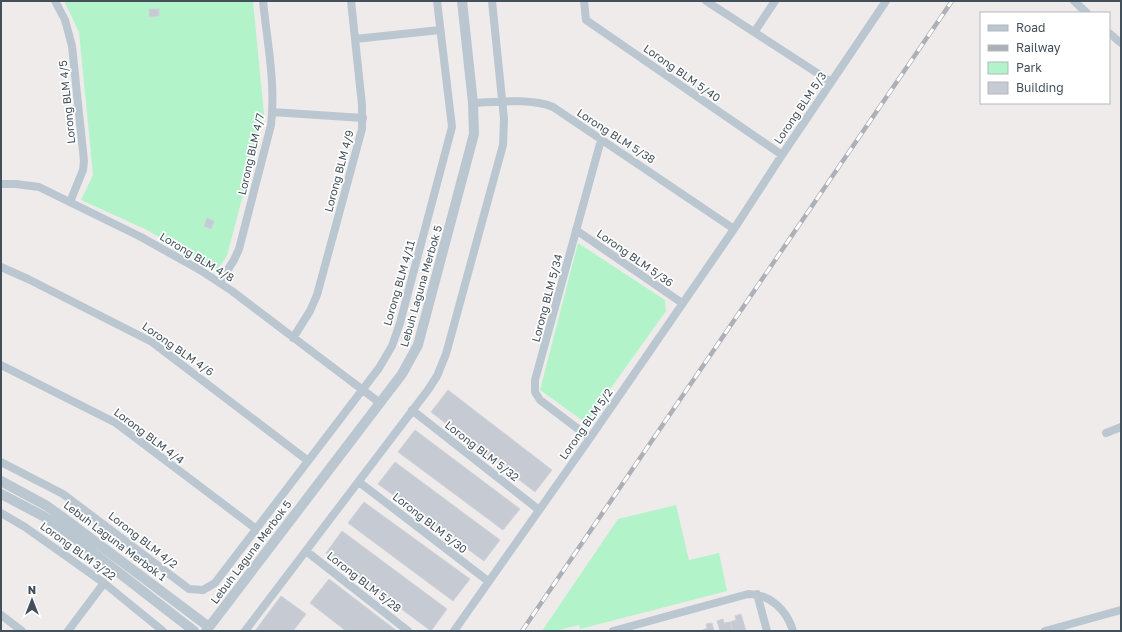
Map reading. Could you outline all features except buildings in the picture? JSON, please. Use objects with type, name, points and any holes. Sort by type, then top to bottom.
[{"type":"street","name":"Lorong BLM 4/5","points":[[55,1],[65,20],[72,46],[84,161],[83,170],[70,202]]},
{"type":"street","name":"Lorong BLM 4/7","points":[[220,282],[239,249],[271,125],[272,112],[263,1]]},
{"type":"street","name":"Lorong BLM 4/9","points":[[293,338],[310,311],[317,295],[362,129],[363,118],[351,1]]},
{"type":"street","name":"Lorong BLM 4/11","points":[[255,528],[379,368],[398,329],[452,127],[452,114],[437,1]]},
{"type":"street","name":"Lebuh Laguna Merbok 5","points":[[207,629],[402,374],[418,345],[474,134],[473,103],[462,1]]},
{"type":"street","points":[[245,631],[438,376],[446,354],[503,145],[504,119],[492,1]]},
{"type":"street","name":"Lorong BLM 5/40","points":[[584,1],[586,20],[782,155]]},
{"type":"street","points":[[706,1],[755,31],[832,82]]},
{"type":"street","points":[[755,31],[775,1]]},
{"type":"street","name":"Lorong BLM 5/3","points":[[734,229],[886,1]]},
{"type":"street","points":[[1074,1],[1086,12]]},
{"type":"street","points":[[355,39],[440,30]]},
{"type":"street","points":[[1110,34],[1121,43]]},
{"type":"street","name":"Lorong BLM 5/38","points":[[473,103],[502,101],[548,105],[734,229]]},
{"type":"street","points":[[272,112],[363,118]]},
{"type":"street","name":"Lorong BLM 5/34","points":[[590,438],[540,400],[535,392],[535,380],[601,140]]},
{"type":"street","name":"Lorong BLM 4/8","points":[[1,184],[22,184],[39,187],[174,255],[220,282],[380,403]]},
{"type":"street","name":"Lorong BLM 5/2","points":[[454,631],[590,438],[734,229]]},
{"type":"street","name":"Lorong BLM 5/36","points":[[576,230],[682,303]]},
{"type":"street","name":"Lorong BLM 4/6","points":[[1,267],[109,319],[152,342],[307,460]]},
{"type":"street","name":"Lorong BLM 4/4","points":[[1,365],[76,401],[116,423],[255,528]]},
{"type":"street","name":"Lorong BLM 5/32","points":[[412,410],[539,510]]},
{"type":"street","points":[[1106,433],[1121,427]]},
{"type":"street","name":"Lorong BLM 4/2","points":[[1,462],[68,497],[189,589],[203,590],[215,583],[255,528]]},
{"type":"street","name":"Lebuh Laguna Merbok 1","points":[[1,482],[47,506],[207,629]]},
{"type":"street","name":"Lorong BLM 5/30","points":[[359,482],[488,581]]},
{"type":"street","name":"Lebuh Laguna Merbok 1","points":[[1,494],[44,516],[60,527],[194,631]]},
{"type":"street","name":"Lorong BLM 3/22","points":[[1,513],[25,527],[104,583],[163,631]]},
{"type":"street","name":"Lorong BLM 5/28","points":[[306,551],[408,631]]},
{"type":"street","points":[[68,631],[104,583]]},
{"type":"street","points":[[613,631],[748,594],[757,594],[776,604],[787,617],[794,631]]},
{"type":"street","points":[[757,594],[767,631]]},
{"type":"street","points":[[1045,631],[1121,610]]},
{"type":"street","points":[[1,615],[22,631]]},
{"type":"green space","points":[[64,1],[253,1],[264,114],[227,256],[217,270],[145,229],[81,200],[93,175],[79,32]]},
{"type":"green space","points":[[578,243],[665,300],[666,311],[586,423],[540,390]]},
{"type":"green space","points":[[676,505],[689,560],[719,553],[727,591],[580,629],[579,625],[555,631],[542,631],[618,519]]},
{"type":"railway","points":[[522,631],[952,1]]}]
